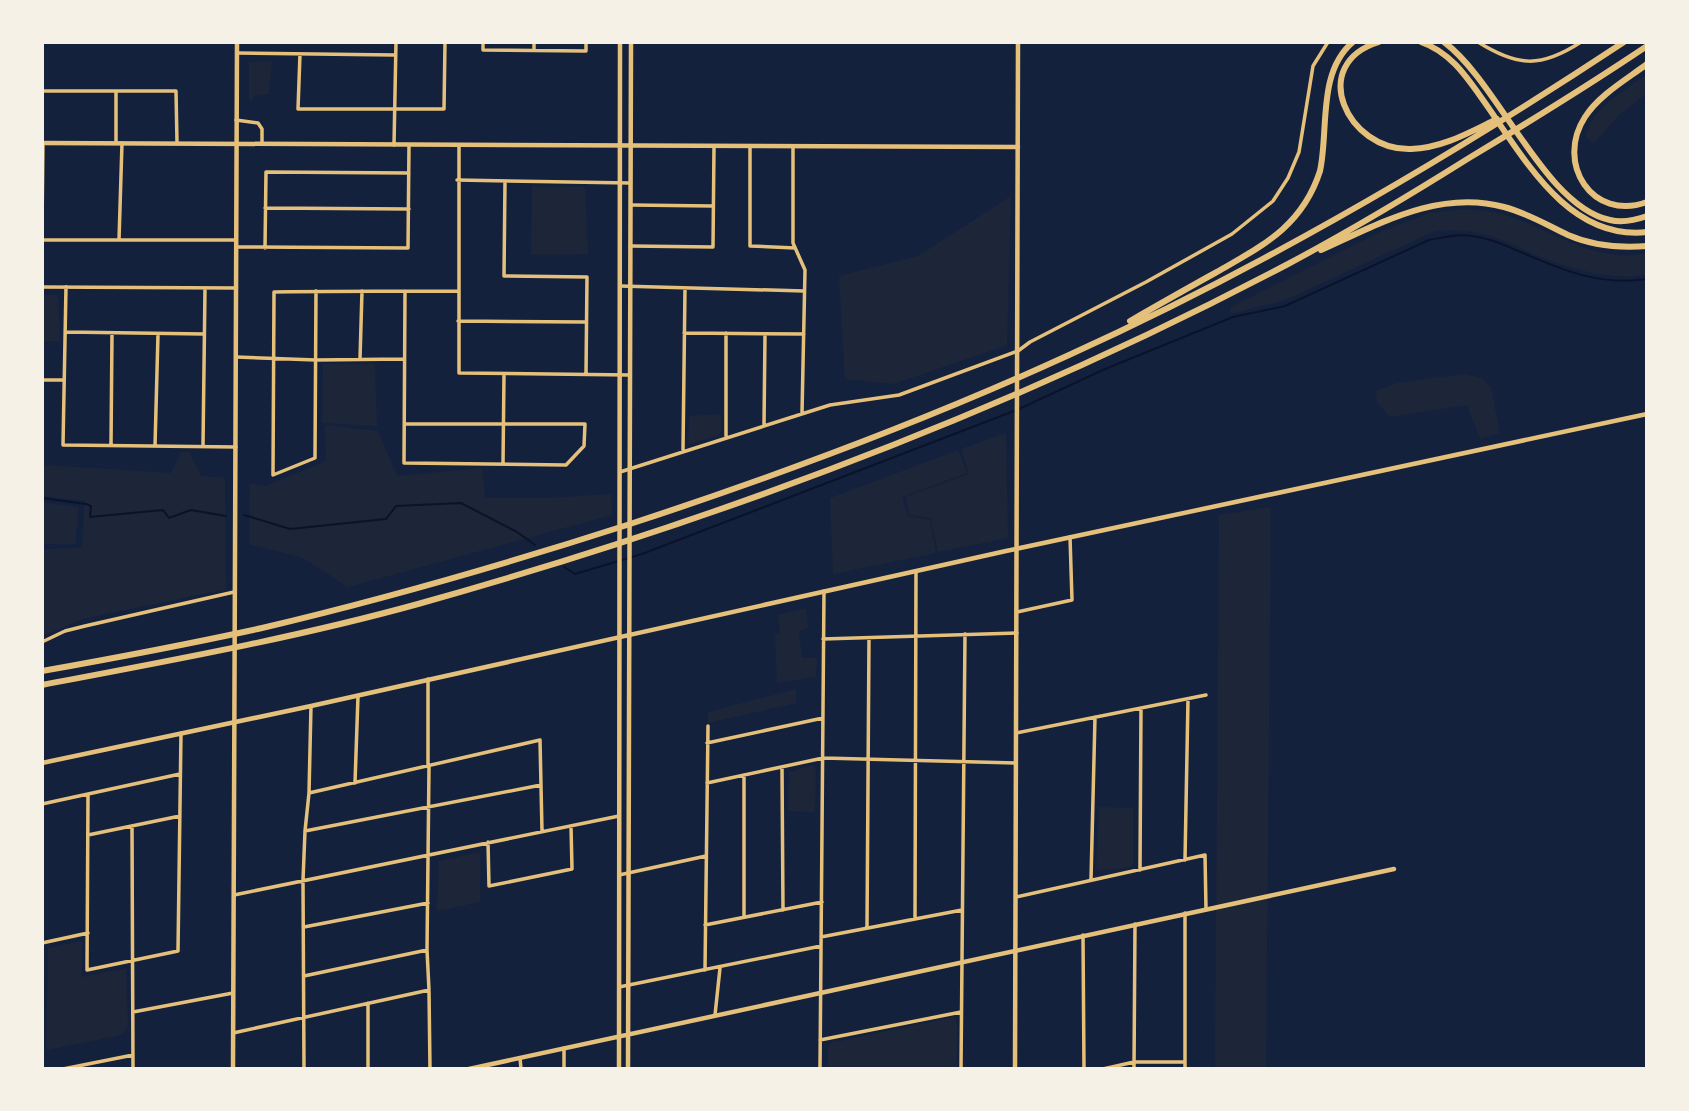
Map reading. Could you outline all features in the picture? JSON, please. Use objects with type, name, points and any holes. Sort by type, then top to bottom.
[{"type":"highway","points":[[1070,355],[1265,244],[1288,226],[1315,186],[1324,153],[1331,77],[1341,56],[1353,42]]},
{"type":"highway","points":[[1379,42],[1354,55],[1341,82],[1340,93],[1354,125],[1364,134],[1385,145],[1411,149],[1451,142],[1476,133]]},
{"type":"highway","points":[[1421,42],[1441,51],[1455,64],[1537,175],[1572,212],[1611,230],[1647,232]]},
{"type":"highway","points":[[1444,42],[1465,60],[1556,183],[1574,201],[1610,220],[1647,216]]},
{"type":"highway","points":[[42,671],[261,628],[411,590],[712,497],[838,451],[1070,355],[1279,250],[1409,178],[1476,133],[1533,101],[1624,42]]},
{"type":"highway","points":[[42,685],[265,641],[415,604],[717,510],[842,465],[1062,374],[1287,264],[1485,149],[1647,46]]},
{"type":"highway","points":[[1647,64],[1591,109],[1579,128],[1573,153],[1580,178],[1600,200],[1608,204],[1629,206],[1647,202]]},
{"type":"highway","points":[[1287,264],[1411,211],[1450,202],[1485,203],[1505,207],[1541,221],[1569,236],[1597,244],[1617,247],[1647,246]]},
{"type":"street","points":[[233,1069],[237,42]]},
{"type":"street","points":[[394,145],[396,42]]},
{"type":"street","points":[[300,54],[298,109],[444,109],[445,42]]},
{"type":"street","points":[[483,42],[483,50],[586,51],[586,42]]},
{"type":"street","points":[[534,42],[534,50]]},
{"type":"street","points":[[619,1069],[620,42]]},
{"type":"street","points":[[628,1069],[631,42]]},
{"type":"street","points":[[1016,1069],[1018,42]]},
{"type":"street","points":[[620,472],[830,405],[899,395],[1018,351],[1231,234],[1273,201],[1288,178],[1298,152],[1313,66],[1328,42]]},
{"type":"street","points":[[1478,42],[1499,55],[1533,62],[1549,60],[1581,42]]},
{"type":"street","points":[[237,53],[396,55]]},
{"type":"street","points":[[116,91],[119,240]]},
{"type":"street","points":[[42,92],[176,91],[177,143]]},
{"type":"street","points":[[236,120],[258,122],[262,129],[262,144]]},
{"type":"street","points":[[42,228],[43,143],[1018,147]]},
{"type":"street","points":[[236,247],[408,248],[409,145]]},
{"type":"street","points":[[459,145],[459,373],[630,375]]},
{"type":"street","points":[[630,246],[713,247],[714,146]]},
{"type":"street","points":[[750,146],[750,246],[795,248]]},
{"type":"street","points":[[793,146],[793,243],[805,270],[802,413]]},
{"type":"street","points":[[265,247],[266,172],[409,173]]},
{"type":"street","points":[[457,180],[630,183]]},
{"type":"street","points":[[505,181],[504,276],[587,277],[586,374]]},
{"type":"street","points":[[630,205],[713,206]]},
{"type":"street","points":[[265,208],[409,209]]},
{"type":"street","points":[[42,240],[236,240]]},
{"type":"street","points":[[620,286],[804,291]]},
{"type":"street","points":[[42,287],[236,288]]},
{"type":"street","points":[[66,287],[63,445],[236,447]]},
{"type":"street","points":[[203,446],[205,288]]},
{"type":"street","points":[[683,451],[685,288]]},
{"type":"street","points":[[316,291],[315,458],[273,475],[274,292],[316,291],[458,291]]},
{"type":"street","points":[[360,360],[362,291]]},
{"type":"street","points":[[404,424],[585,424],[584,446],[566,465],[404,463],[404,424],[404,359],[405,291]]},
{"type":"street","points":[[458,321],[586,322]]},
{"type":"street","points":[[65,332],[204,334]]},
{"type":"street","points":[[111,445],[112,333]]},
{"type":"street","points":[[684,333],[804,334]]},
{"type":"street","points":[[726,333],[726,437]]},
{"type":"street","points":[[155,446],[158,334]]},
{"type":"street","points":[[764,425],[765,334]]},
{"type":"street","points":[[236,357],[404,359]]},
{"type":"street","points":[[503,464],[504,374]]},
{"type":"street","points":[[42,380],[64,380]]},
{"type":"street","points":[[42,763],[1070,537],[1647,414]]},
{"type":"street","points":[[1017,612],[1072,600],[1070,537]]},
{"type":"street","points":[[915,919],[916,571]]},
{"type":"street","points":[[820,1069],[824,591]]},
{"type":"street","points":[[42,642],[65,631],[234,592]]},
{"type":"street","points":[[823,639],[1017,633]]},
{"type":"street","points":[[961,1069],[965,634]]},
{"type":"street","points":[[867,928],[869,638]]},
{"type":"street","points":[[428,679],[427,950],[430,1069]]},
{"type":"street","points":[[355,783],[358,694]]},
{"type":"street","points":[[1016,733],[1206,695]]},
{"type":"street","points":[[1185,860],[1188,699]]},
{"type":"street","points":[[304,1069],[303,880],[311,706]]},
{"type":"street","points":[[1140,870],[1141,708]]},
{"type":"street","points":[[1091,880],[1096,717]]},
{"type":"street","points":[[708,743],[823,718]]},
{"type":"street","points":[[705,970],[708,726]]},
{"type":"street","points":[[88,795],[88,970],[178,951],[181,733]]},
{"type":"street","points":[[309,793],[540,740],[542,831]]},
{"type":"street","points":[[707,783],[822,758],[1016,763]]},
{"type":"street","points":[[782,766],[783,910]]},
{"type":"street","points":[[42,804],[180,774]]},
{"type":"street","points":[[744,775],[744,917]]},
{"type":"street","points":[[304,831],[541,785]]},
{"type":"street","points":[[88,835],[180,816]]},
{"type":"street","points":[[234,895],[619,816]]},
{"type":"street","points":[[488,842],[489,886],[572,869],[571,825]]},
{"type":"street","points":[[132,826],[133,1069]]},
{"type":"street","points":[[1016,897],[1205,855],[1206,909]]},
{"type":"street","points":[[619,875],[706,856]]},
{"type":"street","points":[[469,1069],[1394,869]]},
{"type":"street","points":[[705,925],[822,902]]},
{"type":"street","points":[[304,927],[428,903]]},
{"type":"street","points":[[821,937],[962,910]]},
{"type":"street","points":[[1185,913],[1185,1069]]},
{"type":"street","points":[[1134,1069],[1135,924]]},
{"type":"street","points":[[42,943],[88,933]]},
{"type":"street","points":[[1083,935],[1084,1069]]},
{"type":"street","points":[[619,987],[821,946]]},
{"type":"street","points":[[304,976],[427,950]]},
{"type":"street","points":[[715,1015],[720,968]]},
{"type":"street","points":[[233,1033],[429,990]]},
{"type":"street","points":[[133,1012],[233,993]]},
{"type":"street","points":[[368,1003],[368,1069]]},
{"type":"street","points":[[820,1040],[961,1012]]},
{"type":"street","points":[[564,1048],[564,1069]]},
{"type":"street","points":[[63,1069],[133,1055]]},
{"type":"street","points":[[520,1058],[521,1069]]},
{"type":"street","points":[[1103,1069],[1134,1062],[1185,1062]]},
{"type":"shaded area","points":[[272,61],[269,94],[254,96],[253,101],[249,101],[249,62]]},
{"type":"shaded area","points":[[1647,74],[1647,93],[1618,116],[1594,143],[1586,138],[1588,128],[1601,109]]},
{"type":"shaded area","points":[[532,186],[585,187],[588,254],[531,255]]},
{"type":"shaded area","points":[[1011,196],[1007,345],[894,384],[845,379],[839,276],[918,256]]},
{"type":"shaded area","points":[[1464,209],[1502,214],[1590,250],[1628,255],[1647,253],[1647,275],[1616,276],[1586,271],[1549,260],[1488,235],[1455,230],[1435,231],[1285,300],[1230,314],[1231,307],[1380,232],[1429,213]]},
{"type":"shaded area","points":[[42,295],[58,295],[60,341],[42,341]]},
{"type":"shaded area","points":[[323,364],[375,364],[377,426],[322,423]]},
{"type":"shaded area","points":[[1464,374],[1482,378],[1491,388],[1500,433],[1480,439],[1467,405],[1390,417],[1377,403],[1376,391],[1397,383]]},
{"type":"shaded area","points":[[721,414],[719,435],[690,444],[689,416]]},
{"type":"shaded area","points":[[325,425],[378,431],[397,476],[482,468],[485,498],[611,494],[612,515],[348,587],[303,558],[249,544],[250,483],[266,486],[326,461]]},
{"type":"shaded area","points":[[1006,433],[1008,538],[938,552],[931,518],[910,515],[905,497],[969,474],[961,449]]},
{"type":"shaded area","points":[[958,450],[967,473],[902,497],[908,516],[930,520],[936,553],[833,574],[830,498]]},
{"type":"shaded area","points":[[181,452],[189,452],[201,476],[225,478],[226,589],[83,619],[43,636],[42,549],[82,548],[85,501],[42,496],[42,459],[45,465],[171,473]]},
{"type":"shaded area","points":[[42,502],[79,507],[75,544],[42,544]]},
{"type":"shaded area","points":[[1271,507],[1266,1069],[1215,1069],[1219,515]]},
{"type":"shaded area","points":[[806,608],[808,628],[799,631],[802,658],[817,658],[816,677],[777,683],[775,634],[780,633],[778,615]]},
{"type":"shaded area","points":[[796,689],[796,703],[708,723],[708,712]]},
{"type":"shaded area","points":[[814,765],[815,812],[788,811],[789,772]]},
{"type":"shaded area","points":[[1099,807],[1133,808],[1133,864],[1130,867],[1099,871],[1096,867]]},
{"type":"shaded area","points":[[480,852],[480,902],[437,911],[439,861]]},
{"type":"shaded area","points":[[82,941],[82,977],[126,968],[128,1026],[122,1035],[48,1050],[48,948]]},
{"type":"shaded area","points":[[954,1017],[957,1023],[957,1069],[828,1069],[830,1043]]},
{"type":"waterway","points":[[1019,409],[1105,369],[1233,317],[1285,306],[1429,240],[1466,235],[1479,237],[1583,275],[1614,280],[1647,279]]},
{"type":"waterway","points":[[564,567],[575,574],[642,554],[1014,411]]},
{"type":"waterway","points":[[42,498],[86,504],[91,506],[90,517],[163,510],[169,518],[191,510],[226,516]]},
{"type":"waterway","points":[[244,515],[290,529],[386,519],[396,506],[461,503],[517,532],[535,545]]}]
